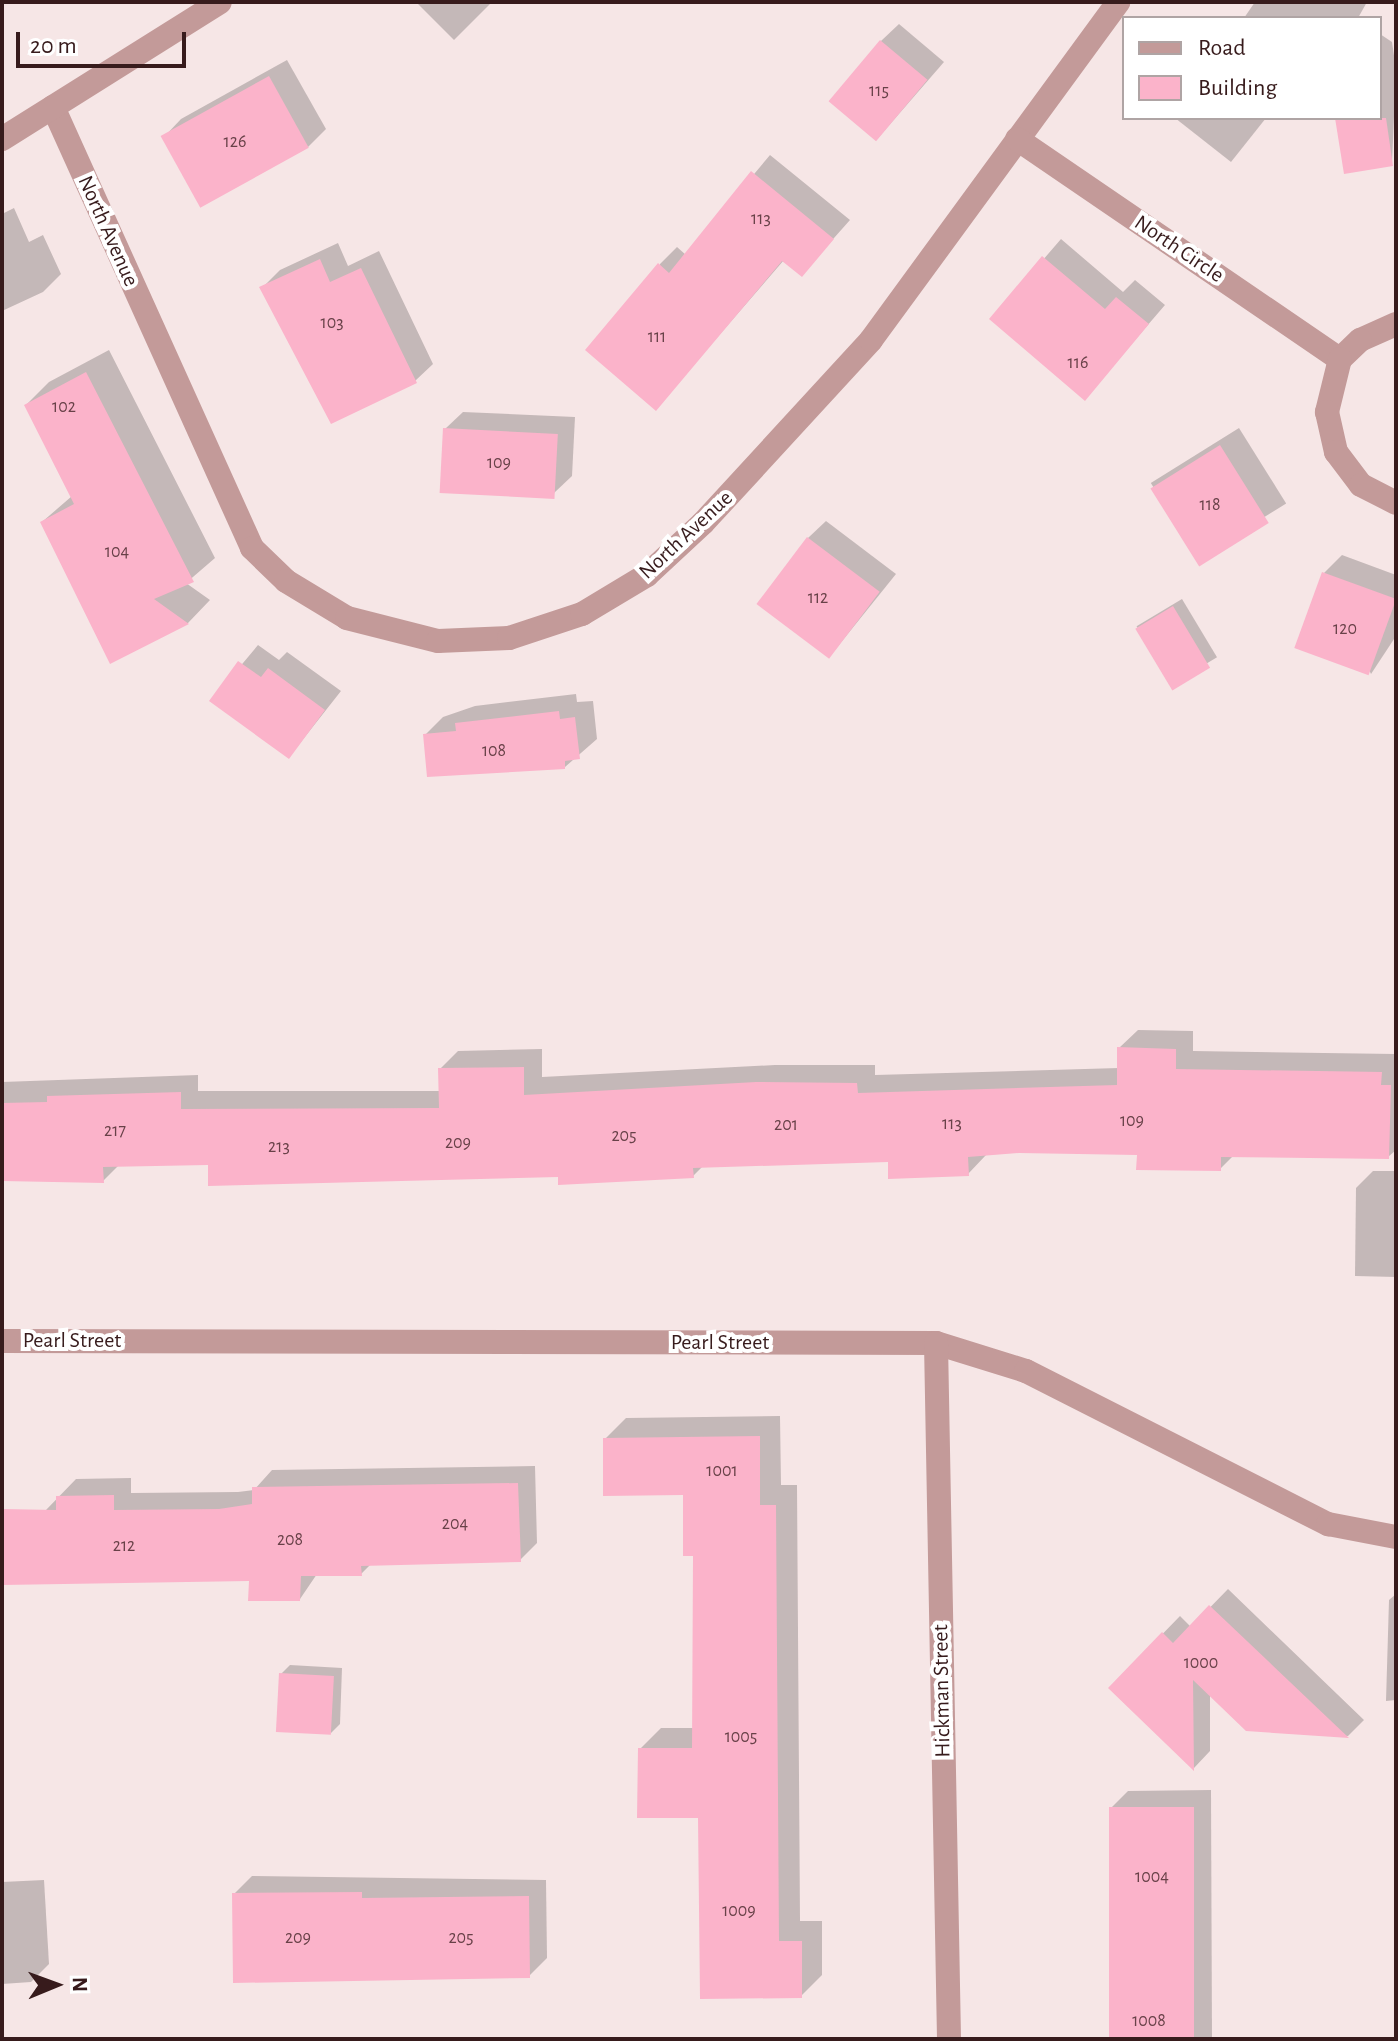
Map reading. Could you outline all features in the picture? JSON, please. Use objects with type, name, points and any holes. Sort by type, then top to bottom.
[{"type":"street","points":[[2,139],[220,2]]},
{"type":"street","name":"North Avenue","points":[[53,107],[252,548],[286,581],[347,618],[438,641],[509,638],[582,614],[647,575],[871,340],[1118,2]]},
{"type":"street","name":"North Circle","points":[[1017,139],[1340,359]]},
{"type":"street","points":[[1396,324],[1360,340],[1340,359],[1327,412],[1336,452],[1361,485],[1396,503]]},
{"type":"street","name":"Pearl Street","points":[[2,1341],[936,1343],[1026,1371],[1328,1524],[1396,1537]]},
{"type":"street","name":"Hickman Street","points":[[936,1343],[949,2039]]},
{"type":"building","points":[[880,40],[927,80],[876,141],[829,101]]},
{"type":"building","points":[[269,76],[309,148],[200,208],[161,136]]},
{"type":"building","points":[[1386,118],[1393,166],[1344,174],[1335,120]]},
{"type":"building","points":[[751,171],[834,239],[802,277],[782,261],[656,411],[585,350],[658,263],[669,273]]},
{"type":"building","points":[[1042,256],[1105,309],[1116,297],[1149,324],[1085,401],[989,319]]},
{"type":"building","points":[[320,259],[330,282],[361,268],[417,383],[331,424],[259,287]]},
{"type":"building","points":[[86,372],[194,582],[154,599],[189,624],[110,664],[40,522],[74,504],[24,405]]},
{"type":"building","points":[[443,428],[558,434],[554,499],[440,493]]},
{"type":"building","points":[[1220,445],[1269,523],[1199,566],[1150,488]]},
{"type":"building","points":[[807,537],[880,592],[829,659],[756,604]]},
{"type":"building","points":[[1322,572],[1396,599],[1369,675],[1294,648]]},
{"type":"building","points":[[1173,606],[1210,668],[1172,690],[1135,629]]},
{"type":"building","points":[[238,661],[261,677],[268,668],[325,710],[289,759],[209,701]]},
{"type":"building","points":[[559,711],[560,719],[575,717],[580,759],[565,761],[565,769],[427,777],[423,734],[456,731],[455,723]]},
{"type":"building","points":[[1117,1047],[1176,1049],[1176,1069],[1382,1072],[1381,1085],[1391,1085],[1389,1159],[1221,1157],[1221,1171],[1136,1170],[1137,1155],[1019,1153],[968,1157],[969,1176],[888,1179],[888,1162],[693,1168],[694,1178],[558,1185],[558,1177],[208,1186],[208,1165],[103,1167],[104,1183],[2,1181],[2,1103],[47,1102],[47,1096],[181,1092],[181,1109],[439,1108],[438,1068],[524,1067],[524,1095],[756,1082],[857,1083],[858,1093],[1117,1085]]},
{"type":"building","points":[[760,1436],[760,1505],[776,1505],[779,1941],[802,1941],[802,1998],[700,1999],[698,1818],[637,1818],[638,1748],[692,1748],[693,1556],[683,1556],[683,1495],[603,1496],[603,1438]]},
{"type":"building","points":[[518,1483],[521,1562],[361,1566],[362,1576],[301,1576],[300,1601],[248,1601],[249,1581],[2,1585],[2,1509],[56,1510],[56,1496],[114,1495],[114,1510],[219,1509],[252,1504],[252,1487]]},
{"type":"building","points":[[1209,1605],[1349,1738],[1246,1731],[1193,1680],[1194,1771],[1108,1688],[1162,1632],[1173,1643]]},
{"type":"building","points":[[279,1673],[334,1676],[331,1735],[276,1732]]},
{"type":"building","points":[[1109,1807],[1194,1807],[1194,2039],[1109,2039]]},
{"type":"building","points":[[362,1892],[362,1898],[529,1896],[530,1978],[233,1983],[232,1893]]}]
